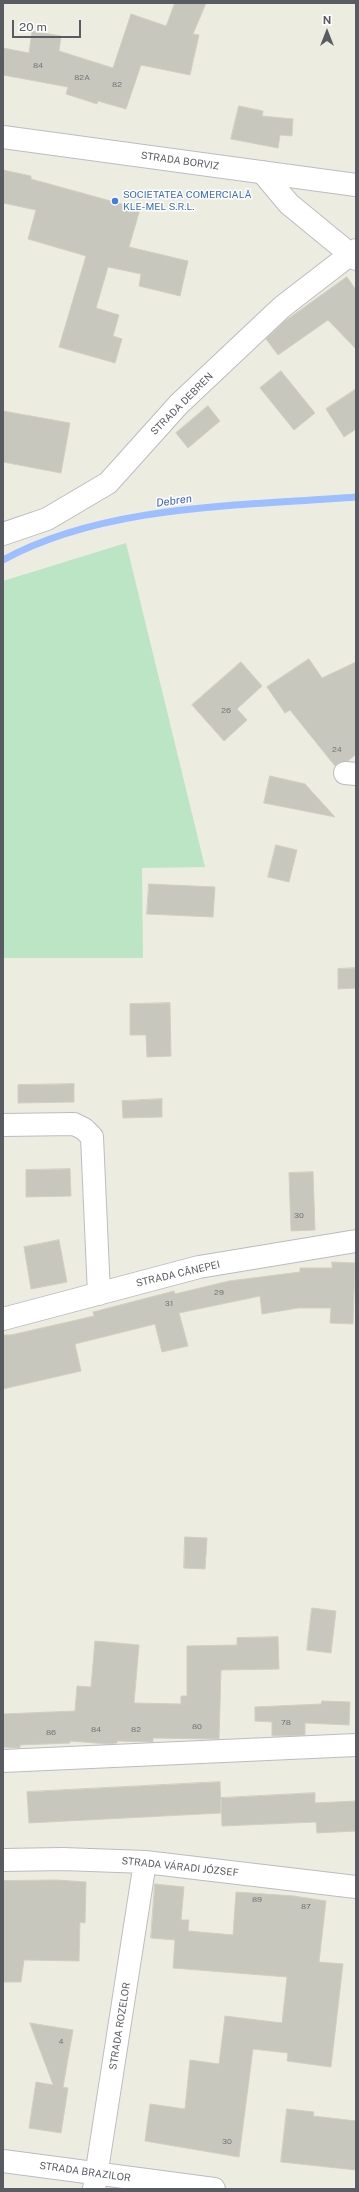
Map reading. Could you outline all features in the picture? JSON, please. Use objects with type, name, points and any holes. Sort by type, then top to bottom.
[{"type":"street","name":"STRADA BORVIZ","points":[[3,137],[356,185]]},
{"type":"street","name":"STRADA DEBREN","points":[[3,534],[47,519],[108,483],[184,398],[282,307],[354,254],[289,204],[262,172]]},
{"type":"street","points":[[3,1125],[74,1124],[84,1129],[92,1137],[99,1294]]},
{"type":"street","name":"STRADA CÂNEPEI","points":[[3,1319],[199,1267],[356,1241]]},
{"type":"street","points":[[3,1762],[356,1745]]},
{"type":"street","name":"STRADA VÁRADI JÓZSEF","points":[[3,1860],[63,1859],[146,1862],[356,1887]]},
{"type":"street","name":"STRADA ROZELOR","points":[[96,2181],[146,1862]]},
{"type":"street","name":"STRADA BRAZILOR","points":[[3,2161],[96,2181],[214,2189]]},
{"type":"green space","points":[[126,543],[205,867],[142,868],[143,958],[3,958],[3,581]]},
{"type":"building","points":[[175,3],[206,3],[193,34],[199,35],[190,75],[141,65],[126,109],[98,101],[97,104],[66,94],[68,87],[3,75],[3,48],[29,53],[32,31],[61,36],[59,51],[113,68],[131,14],[166,26]]},
{"type":"building","points":[[239,106],[263,111],[262,116],[293,119],[292,136],[280,135],[278,148],[231,139]]},
{"type":"building","points":[[3,170],[31,176],[31,179],[140,209],[129,247],[188,261],[180,296],[139,286],[141,274],[108,267],[96,308],[119,315],[113,336],[122,339],[115,363],[59,347],[86,256],[28,239],[36,210],[3,203]]},
{"type":"building","points":[[347,277],[356,290],[356,349],[328,320],[278,355],[266,339],[285,321]]},
{"type":"building","points":[[281,371],[315,413],[294,430],[260,388]]},
{"type":"building","points":[[356,389],[356,429],[344,437],[326,409]]},
{"type":"building","points":[[208,406],[220,421],[188,448],[176,433]]},
{"type":"building","points":[[3,411],[70,423],[61,473],[3,462]]},
{"type":"building","points":[[309,659],[322,678],[356,662],[356,754],[348,761],[340,762],[335,766],[290,710],[285,713],[267,687]]},
{"type":"building","points":[[241,662],[262,686],[237,709],[247,720],[224,741],[192,705]]},
{"type":"building","points":[[270,776],[305,784],[335,817],[264,803]]},
{"type":"building","points":[[276,845],[297,850],[289,882],[268,877]]},
{"type":"building","points":[[149,884],[215,887],[213,917],[147,914]]},
{"type":"building","points":[[356,968],[356,988],[338,989],[338,969]]},
{"type":"building","points":[[170,1003],[171,1056],[147,1057],[146,1035],[130,1035],[130,1004]]},
{"type":"building","points":[[74,1084],[74,1102],[18,1103],[18,1085]]},
{"type":"building","points":[[162,1099],[162,1117],[123,1118],[122,1101]]},
{"type":"building","points":[[70,1169],[71,1196],[26,1197],[26,1170]]},
{"type":"building","points":[[313,1172],[315,1230],[291,1231],[289,1173]]},
{"type":"building","points":[[59,1240],[67,1282],[31,1289],[24,1247]]},
{"type":"building","points":[[332,1262],[355,1263],[353,1324],[330,1323],[331,1308],[298,1308],[262,1314],[260,1296],[179,1313],[188,1346],[162,1352],[155,1324],[75,1344],[81,1371],[3,1389],[3,1335],[11,1335],[94,1316],[93,1312],[174,1291],[175,1294],[229,1281],[300,1272],[300,1268],[332,1268]]},
{"type":"building","points":[[185,1537],[207,1538],[205,1569],[184,1568]]},
{"type":"building","points":[[312,1608],[336,1611],[331,1653],[307,1650]]},
{"type":"building","points":[[278,1637],[279,1669],[221,1670],[219,1739],[153,1738],[153,1742],[117,1741],[117,1743],[109,1744],[70,1741],[70,1743],[20,1745],[20,1748],[3,1747],[3,1714],[75,1711],[77,1686],[91,1687],[95,1641],[139,1645],[134,1703],[181,1704],[181,1696],[187,1696],[187,1646],[237,1645],[237,1638]]},
{"type":"building","points":[[322,1701],[350,1702],[349,1725],[305,1723],[305,1735],[272,1736],[272,1722],[255,1721],[255,1707],[321,1704]]},
{"type":"building","points":[[220,1782],[221,1813],[29,1823],[27,1792]]},
{"type":"building","points":[[315,1793],[315,1803],[356,1801],[356,1831],[317,1833],[316,1822],[222,1826],[221,1798]]},
{"type":"building","points":[[57,1880],[86,1882],[85,1923],[80,1922],[79,1961],[24,1960],[21,1982],[3,1982],[3,1881]]},
{"type":"building","points":[[155,1884],[184,1887],[181,1920],[189,1920],[188,1931],[233,1935],[236,1892],[294,1896],[326,1901],[319,1962],[343,1964],[331,2067],[287,2061],[288,2053],[253,2049],[239,2157],[145,2141],[150,2104],[185,2109],[190,2060],[219,2064],[225,2016],[282,2023],[287,1977],[173,1968],[175,1940],[151,1938]]},
{"type":"building","points":[[30,2023],[73,2030],[63,2087],[68,2088],[61,2133],[29,2128],[36,2082],[53,2085]]},
{"type":"building","points":[[287,2109],[314,2112],[313,2116],[356,2121],[356,2170],[281,2162]]},
{"type":"waterway","name":"Debren","points":[[3,560],[43,542],[85,528],[129,518],[221,506],[356,497]]},
{"type":"place","name":"SOCIETATEA COMERCIALĂ KLE-MEL S.R.L.","points":[[115,201]]}]
